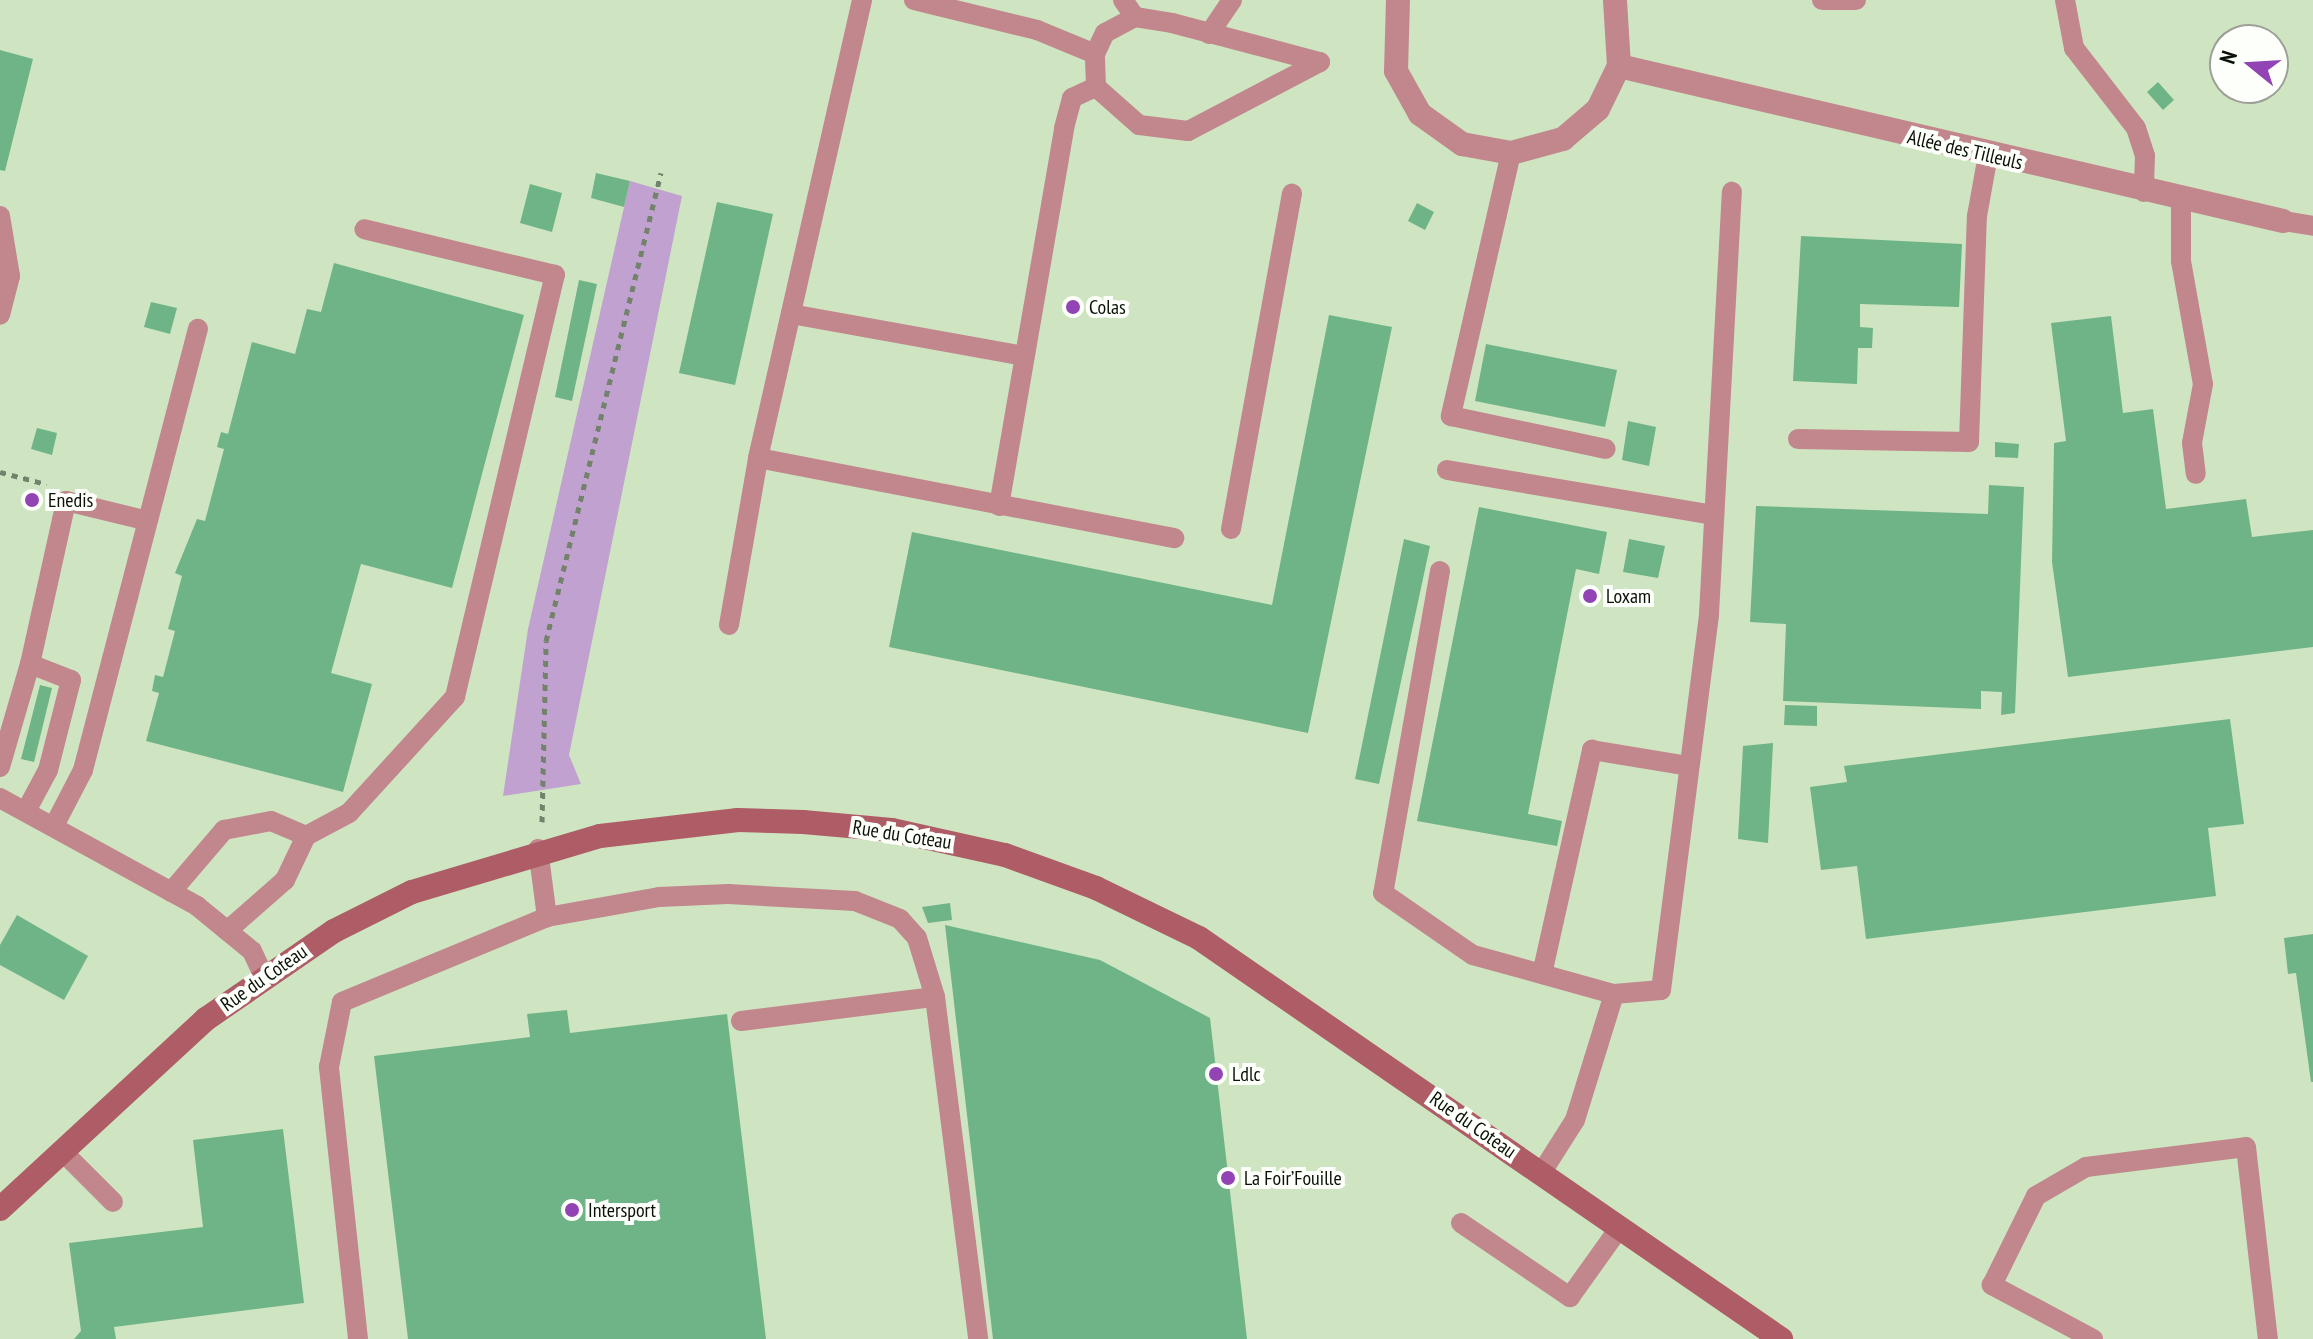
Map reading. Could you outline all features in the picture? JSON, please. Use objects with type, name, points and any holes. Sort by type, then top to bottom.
[{"type":"street","points":[[1398,0],[1396,71],[1420,114],[1462,144],[1511,153],[1538,149],[1582,126],[1619,66],[1615,0]]},
{"type":"street","name":"Allée des Tilleuls","points":[[1619,66],[2144,192],[2283,221]]},
{"type":"street","name":"Rue du Coteau","points":[[0,1209],[263,975],[412,892],[538,849],[738,820],[892,830],[1005,855],[1096,888],[1199,938],[1781,1339]]},
{"type":"lane","points":[[729,625],[758,458],[862,0]]},
{"type":"lane","points":[[914,0],[1037,30],[1095,54]]},
{"type":"lane","points":[[1123,0],[1135,17]]},
{"type":"lane","points":[[1209,34],[1232,0]]},
{"type":"lane","points":[[1822,0],[1856,0]]},
{"type":"lane","points":[[2065,0],[2074,48],[2136,128],[2145,156],[2144,192]]},
{"type":"lane","points":[[1135,17],[1320,62],[1188,131],[1139,125],[1096,87],[1095,54],[1105,33],[1135,17]]},
{"type":"lane","points":[[999,506],[1064,128],[1072,98],[1096,87]]},
{"type":"lane","points":[[1511,153],[1451,416],[1606,449]]},
{"type":"lane","points":[[1798,439],[1969,442],[1977,216],[1988,155]]},
{"type":"lane","points":[[1440,571],[1383,893],[1473,955],[1614,994],[1661,990],[1689,766],[1714,515],[1732,192]]},
{"type":"lane","points":[[1231,529],[1292,193]]},
{"type":"lane","points":[[2181,200],[2181,261],[2203,384],[2192,443],[2196,474]]},
{"type":"lane","points":[[0,216],[10,276],[0,315]]},
{"type":"lane","name":"Allée des Tilleuls","points":[[2283,221],[2313,226]]},
{"type":"lane","points":[[227,931],[285,880],[306,836],[349,813],[455,697],[555,275],[364,229]]},
{"type":"lane","points":[[791,314],[1024,356]]},
{"type":"lane","points":[[54,826],[83,770],[198,329]]},
{"type":"lane","points":[[758,458],[1174,538]]},
{"type":"lane","points":[[1447,470],[1714,515]]},
{"type":"lane","points":[[0,767],[30,664],[66,501],[148,521]]},
{"type":"lane","points":[[26,811],[48,770],[71,680],[30,664]]},
{"type":"lane","points":[[1542,974],[1592,750],[1689,766]]},
{"type":"lane","points":[[0,798],[171,892],[252,951],[263,975]]},
{"type":"lane","points":[[171,892],[224,830],[271,821],[306,836]]},
{"type":"lane","points":[[538,849],[547,917]]},
{"type":"lane","points":[[358,1339],[329,1067],[334,1020],[342,1002],[374,985],[547,917],[659,897],[855,901],[900,919],[917,938],[935,997],[978,1339]]},
{"type":"lane","points":[[1542,1172],[1575,1120],[1614,994]]},
{"type":"lane","points":[[741,1021],[935,997]]},
{"type":"lane","points":[[2093,1339],[1992,1285],[2036,1196],[2086,1167],[2246,1147],[2268,1339]]},
{"type":"lane","points":[[62,1151],[113,1202]]},
{"type":"lane","points":[[1461,1223],[1570,1297],[1620,1227]]},
{"type":"path","points":[[538,849],[546,799],[546,641],[661,173]]},
{"type":"path","points":[[0,472],[58,487]]},
{"type":"shaded area","points":[[630,181],[682,196],[569,755],[581,784],[503,796],[528,629]]},
{"type":"building","points":[[0,50],[33,59],[5,171],[0,170]]},
{"type":"building","points":[[2158,82],[2174,100],[2163,110],[2147,92]]},
{"type":"building","points":[[596,173],[630,181],[624,207],[591,198]]},
{"type":"building","points":[[530,184],[562,193],[552,232],[520,223]]},
{"type":"building","points":[[717,202],[773,214],[735,385],[679,373]]},
{"type":"building","points":[[1417,203],[1434,212],[1425,230],[1408,221]]},
{"type":"building","points":[[1801,236],[1962,244],[1959,307],[1860,304],[1860,327],[1873,328],[1872,348],[1858,348],[1857,384],[1793,381]]},
{"type":"building","points":[[334,263],[524,315],[452,588],[361,564],[331,673],[372,684],[343,792],[146,741],[159,693],[152,691],[155,675],[163,677],[175,631],[168,629],[182,576],[175,573],[197,519],[205,521],[224,449],[217,447],[221,432],[228,434],[252,342],[295,354],[307,309],[321,312]]},
{"type":"building","points":[[579,280],[597,284],[572,401],[555,397]]},
{"type":"building","points":[[151,302],[177,308],[170,334],[144,327]]},
{"type":"building","points":[[1329,315],[1392,327],[1308,733],[889,647],[912,532],[1272,605]]},
{"type":"building","points":[[2111,316],[2123,413],[2153,409],[2166,509],[2246,499],[2252,537],[2313,530],[2313,647],[2068,677],[2052,562],[2054,443],[2066,441],[2051,323]]},
{"type":"building","points":[[1486,344],[1617,370],[1605,427],[1475,401]]},
{"type":"building","points":[[1628,421],[1656,427],[1649,466],[1622,460]]},
{"type":"building","points":[[37,428],[57,433],[52,455],[31,449]]},
{"type":"building","points":[[1995,442],[2019,444],[2018,458],[1995,457]]},
{"type":"building","points":[[1989,485],[2024,487],[2015,713],[2001,715],[2002,692],[1981,691],[1981,709],[1783,701],[1786,624],[1750,622],[1756,506],[1988,514]]},
{"type":"building","points":[[1479,507],[1607,532],[1599,574],[1576,569],[1528,814],[1562,821],[1557,846],[1417,821]]},
{"type":"building","points":[[1404,539],[1430,546],[1379,784],[1355,779]]},
{"type":"building","points":[[1629,539],[1665,546],[1658,578],[1623,572]]},
{"type":"building","points":[[40,685],[52,688],[34,762],[21,759]]},
{"type":"building","points":[[1785,705],[1817,706],[1817,726],[1784,725]]},
{"type":"building","points":[[2230,719],[2244,824],[2208,828],[2216,896],[1866,939],[1857,866],[1821,870],[1810,787],[1847,782],[1844,766]]},
{"type":"building","points":[[1773,743],[1768,843],[1738,839],[1743,746]]},
{"type":"building","points":[[950,903],[952,920],[928,923],[922,907]]},
{"type":"building","points":[[17,915],[88,956],[64,1000],[0,965],[0,945]]},
{"type":"building","points":[[945,925],[1100,960],[1210,1018],[1247,1339],[993,1339]]},
{"type":"building","points":[[2313,934],[2311,1082],[2296,973],[2288,974],[2284,938]]},
{"type":"building","name":"Intersport","points":[[567,1010],[570,1033],[727,1014],[766,1339],[408,1339],[374,1056],[530,1037],[527,1014]]},
{"type":"building","points":[[283,1129],[304,1303],[114,1327],[116,1339],[74,1339],[81,1331],[69,1243],[203,1227],[193,1140]]},
{"type":"place","name":"Colas","points":[[1073,307]]},
{"type":"place","name":"Enedis","points":[[32,500]]},
{"type":"place","name":"Loxam","points":[[1590,596]]},
{"type":"place","name":"Ldlc","points":[[1216,1074]]},
{"type":"place","name":"La Foir’Fouille","points":[[1228,1178]]},
{"type":"place","name":"Intersport","points":[[572,1210]]}]
